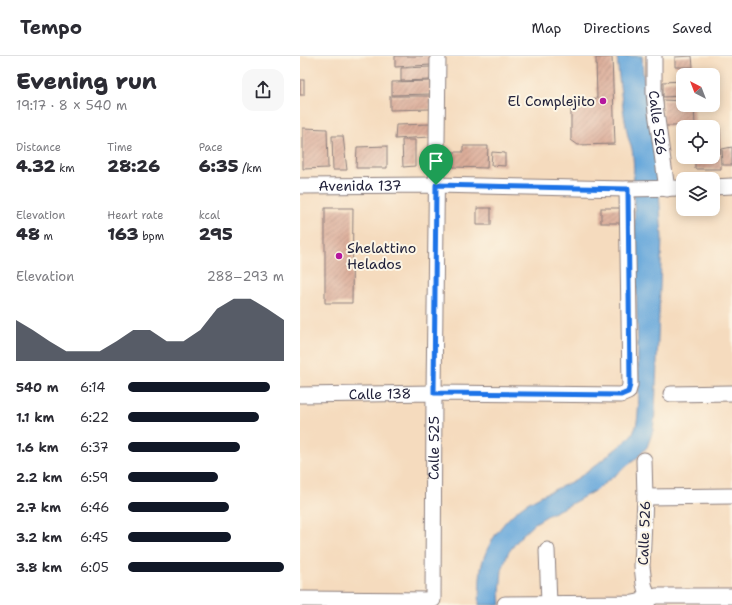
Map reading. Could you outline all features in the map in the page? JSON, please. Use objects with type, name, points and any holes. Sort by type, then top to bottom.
[{"type":"street","name":"Calle 525","points":[[300,599],[433,600],[438,56]]},
{"type":"street","name":"Calle 526","points":[[654,56],[654,93],[667,189]]},
{"type":"street","name":"Avenida 137","points":[[300,186],[436,185],[628,189],[676,188]]},
{"type":"street","points":[[720,187],[732,186]]},
{"type":"street","name":"Calle 138","points":[[300,395],[434,393],[621,395],[628,392],[630,385],[628,189]]},
{"type":"street","points":[[671,394],[732,393]]},
{"type":"street","name":"Calle 526","points":[[644,460],[646,497],[642,566],[648,602]]},
{"type":"street","points":[[646,497],[732,496]]},
{"type":"street","points":[[547,550],[549,604]]},
{"type":"street","points":[[505,604],[633,603],[648,602],[656,596],[663,595],[732,596]]},
{"type":"water","points":[[617,56],[642,56],[643,74],[658,175],[662,238],[653,431],[647,447],[637,458],[596,490],[535,523],[521,536],[508,553],[502,570],[500,593],[501,605],[479,605],[480,574],[482,564],[489,546],[500,528],[523,506],[541,495],[573,481],[625,442],[634,431],[638,418],[639,390],[633,162],[632,149],[628,137],[623,107]]},
{"type":"building","points":[[395,56],[431,56],[431,65],[395,67]]},
{"type":"building","points":[[692,56],[693,67],[675,67],[675,57]]},
{"type":"building","name":"El Complejito","points":[[612,57],[615,144],[578,145],[571,140],[571,105],[592,103],[592,99],[597,98],[596,58]]},
{"type":"building","points":[[431,67],[430,80],[401,81],[401,68]]},
{"type":"building","points":[[300,80],[304,80],[304,95],[300,95]]},
{"type":"building","points":[[430,81],[430,94],[392,95],[392,82]]},
{"type":"building","points":[[676,81],[676,96],[663,97],[663,82]]},
{"type":"building","points":[[390,96],[430,96],[430,109],[390,110]]},
{"type":"building","points":[[663,100],[676,101],[676,112],[694,112],[695,120],[676,120],[676,126],[663,126]]},
{"type":"building","points":[[430,124],[430,137],[395,139],[396,125]]},
{"type":"building","points":[[303,128],[327,129],[328,168],[303,169]]},
{"type":"building","points":[[720,128],[721,169],[695,169],[695,164],[720,164]]},
{"type":"building","points":[[332,136],[343,136],[347,170],[333,170]]},
{"type":"building","points":[[402,140],[415,140],[415,166],[403,167]]},
{"type":"building","points":[[387,146],[387,168],[356,168],[357,147]]},
{"type":"building","points":[[463,146],[488,146],[487,168],[453,167],[448,160],[448,152],[463,152]]},
{"type":"building","points":[[732,147],[732,165],[723,165],[722,149]]},
{"type":"building","points":[[492,152],[505,153],[505,166],[491,165]]},
{"type":"building","name":"Shelattino Helados","points":[[325,208],[353,208],[352,303],[325,303]]},
{"type":"building","points":[[477,208],[491,208],[491,225],[477,225]]},
{"type":"building","points":[[601,208],[622,208],[622,223],[601,223]]},
{"type":"place","name":"El Complejito","points":[[603,101]]},
{"type":"place","name":"Shelattino Helados","points":[[339,256]]},
{"type":"route","points":[[436,185],[628,189],[630,385],[628,392],[621,395],[434,393],[436,185]]}]
